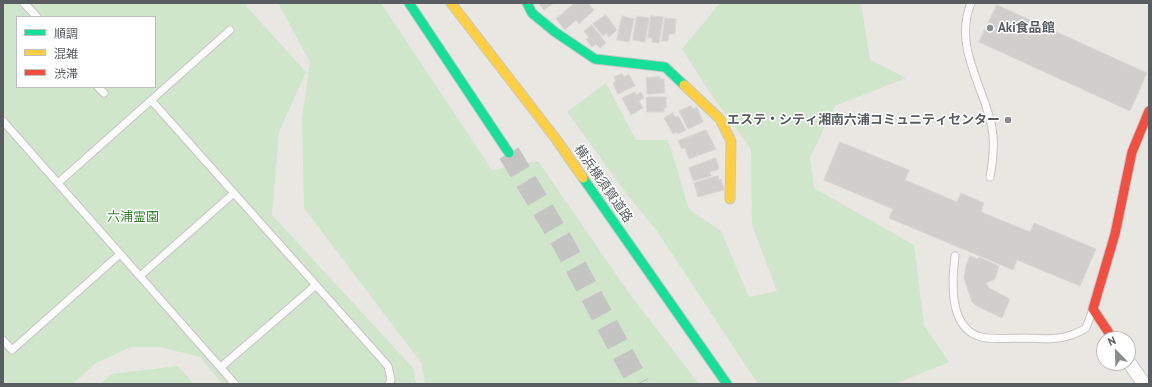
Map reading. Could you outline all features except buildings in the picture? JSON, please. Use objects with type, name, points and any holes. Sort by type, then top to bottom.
[{"type":"main road","points":[[409,3],[509,153]]},
{"type":"main road","name":"横浜横須賀道路","points":[[451,3],[556,139],[727,384]]},
{"type":"main road","points":[[526,3],[532,12],[555,32],[595,59],[665,67],[715,114],[720,120],[731,141],[730,199]]},
{"type":"main road","points":[[1108,331],[1093,309],[1117,225],[1130,157],[1142,124],[1149,111]]},
{"type":"street","points":[[1135,371],[1144,384]]},
{"type":"lane","points":[[24,3],[36,16]]},
{"type":"lane","points":[[971,3],[965,28],[966,42],[968,58],[992,126],[994,140],[990,177]]},
{"type":"lane","points":[[58,183],[230,30]]},
{"type":"lane","points":[[99,88],[104,93]]},
{"type":"lane","points":[[151,100],[388,366],[391,380],[389,384]]},
{"type":"lane","points":[[3,121],[235,384]]},
{"type":"lane","points":[[140,276],[234,193]]},
{"type":"lane","points":[[3,340],[12,350],[120,254]]},
{"type":"lane","points":[[955,256],[952,281],[954,299],[960,319],[969,330],[981,337],[1062,339],[1076,334],[1086,328],[1093,309]]},
{"type":"lane","points":[[221,368],[316,285]]},
{"type":"green space","name":"六浦霊園","points":[[3,3],[249,3],[246,6],[306,72],[279,132],[272,215],[414,369],[416,384],[222,384],[200,357],[160,347],[131,347],[96,363],[73,384],[3,384]]},
{"type":"green space","points":[[278,3],[381,3],[492,170],[538,161],[629,293],[699,384],[425,384],[422,364],[304,208],[302,118],[310,62]]},
{"type":"green space","points":[[720,3],[861,3],[870,60],[906,78],[835,106],[810,157],[814,188],[914,245],[924,325],[949,362],[895,384],[758,384],[657,231],[629,197],[567,112],[606,83],[636,140],[668,140],[689,209],[721,231],[749,297],[777,291],[752,225],[751,149],[710,93],[682,49]]},
{"type":"green space","points":[[178,366],[194,384],[100,384],[112,374]]},
{"type":"tunnel","points":[[509,153],[563,243],[639,384]]},
{"type":"traffic: fast","points":[[409,3],[509,153]]},
{"type":"traffic: fast","points":[[527,3],[532,13],[555,32],[595,59],[665,67],[684,85]]},
{"type":"traffic: fast","points":[[583,178],[727,384]]},
{"type":"traffic: slow","points":[[451,3],[556,139],[583,178]]},
{"type":"traffic: slow","points":[[684,85],[720,119],[731,141],[730,199]]},
{"type":"traffic: jam","points":[[1108,331],[1093,309],[1115,234],[1132,152],[1149,111]]},
{"type":"place","name":"Aki食品館","points":[[990,28]]},
{"type":"place","name":"エステ・シティ湘南六浦コミュニティセンター","points":[[1008,120]]}]
